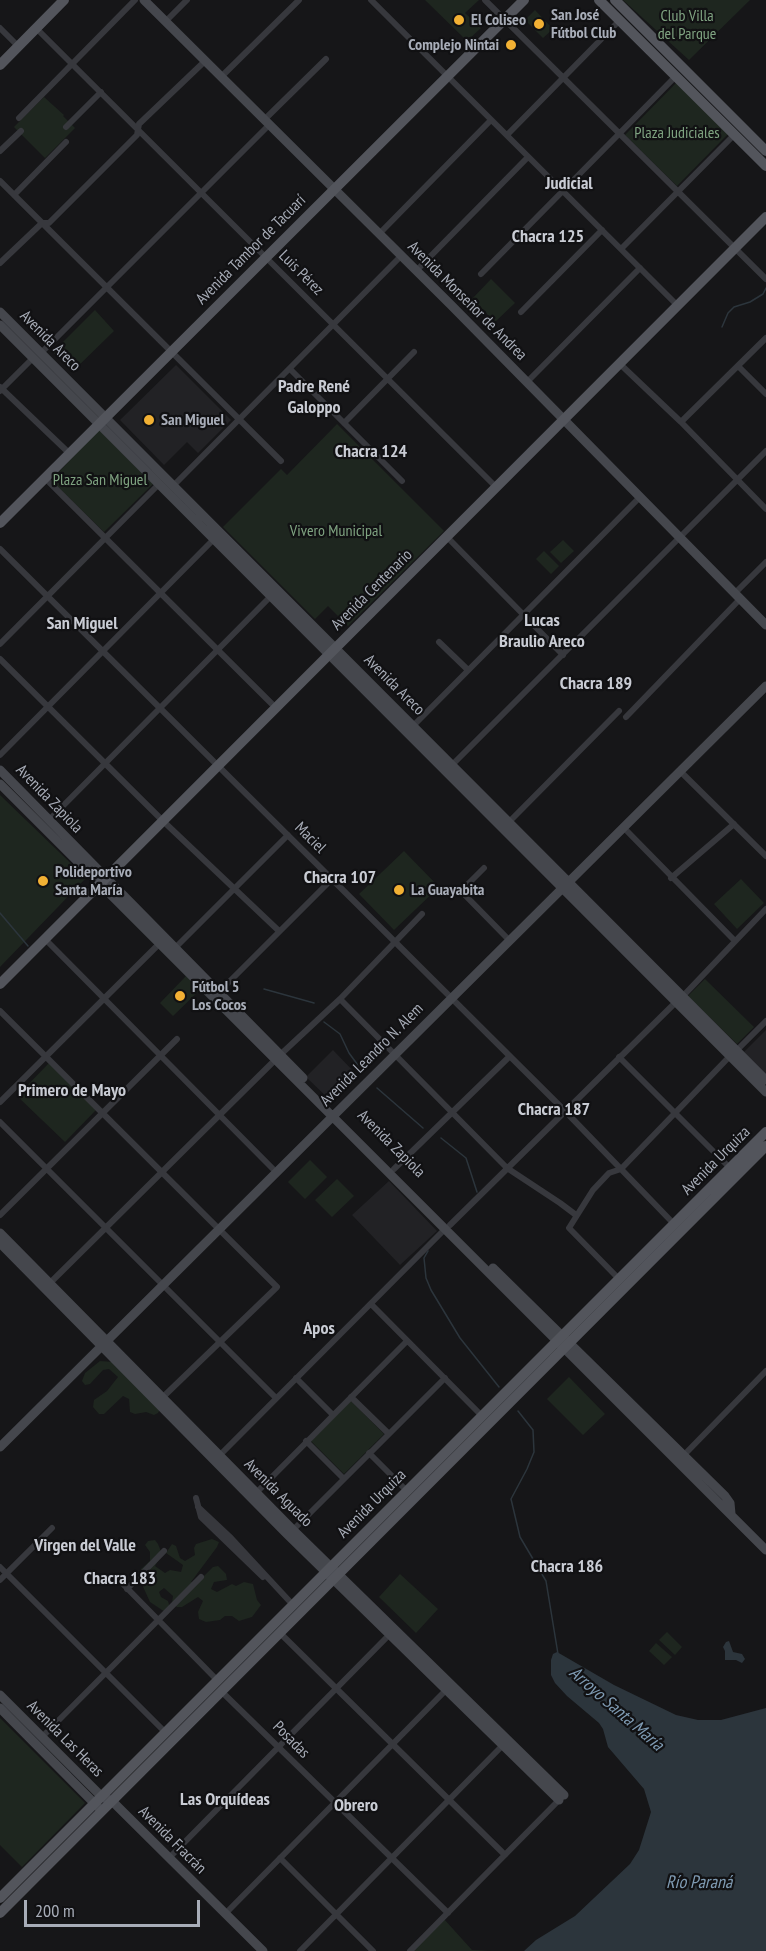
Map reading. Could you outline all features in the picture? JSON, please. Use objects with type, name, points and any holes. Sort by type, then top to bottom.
[{"type":"main road","points":[[0,65],[64,0]]},
{"type":"main road","name":"Avenida Monseñor de Andrea","points":[[144,0],[416,270],[766,625]]},
{"type":"main road","name":"Avenida Tambor de Tacuarí","points":[[1,520],[524,0]]},
{"type":"main road","points":[[599,0],[766,166]]},
{"type":"main road","points":[[615,0],[766,151]]},
{"type":"main road","name":"Avenida Centenario","points":[[0,984],[766,217]]},
{"type":"main road","name":"Avenida Areco","points":[[0,312],[37,356],[102,421],[173,486],[332,651],[733,1053],[766,1092]]},
{"type":"main road","name":"Avenida Areco","points":[[0,325],[37,356]]},
{"type":"main road","name":"Avenida Areco","points":[[102,421],[159,484],[271,596],[413,726],[509,822],[565,884]]},
{"type":"main road","name":"Avenida Leandro N. Alem","points":[[0,1447],[394,1053],[766,686]]},
{"type":"main road","name":"Avenida Zapiola","points":[[0,770],[49,820],[160,943],[217,994]]},
{"type":"main road","name":"Avenida Zapiola","points":[[0,784],[175,948],[278,1057],[681,1458],[731,1515],[766,1550]]},
{"type":"main road","name":"Avenida Areco","points":[[733,1053],[766,1080]]},
{"type":"main road","name":"Avenida Zapiola","points":[[335,1114],[394,1169],[448,1227]]},
{"type":"main road","name":"Avenida Urquiza","points":[[0,1913],[165,1732],[280,1633],[407,1491],[482,1416],[564,1342],[619,1278],[766,1132]]},
{"type":"main road","name":"Avenida Urquiza","points":[[0,1898],[102,1803],[220,1686],[294,1605],[332,1573],[564,1342],[766,1146]]},
{"type":"main road","name":"Avenida Aguado","points":[[0,1233],[50,1283],[104,1344],[163,1396],[390,1634],[559,1800]]},
{"type":"main road","name":"Avenida Aguado","points":[[0,1243],[104,1344],[559,1800]]},
{"type":"main road","name":"Avenida Las Heras","points":[[0,1695],[102,1803]]},
{"type":"main road","name":"Avenida Las Heras","points":[[0,1708],[102,1803]]},
{"type":"main road","name":"Avenida Fracrán","points":[[102,1803],[169,1858],[263,1951]]},
{"type":"street","points":[[19,118],[135,0]]},
{"type":"street","points":[[166,21],[187,0]]},
{"type":"street","points":[[221,77],[299,0]]},
{"type":"street","points":[[371,0],[678,306]]},
{"type":"street","points":[[485,0],[766,279]]},
{"type":"street","points":[[507,135],[620,20]]},
{"type":"street","points":[[0,28],[18,46]]},
{"type":"street","name":"Luis Pérez","points":[[36,28],[496,487]]},
{"type":"street","points":[[69,453],[1,389],[202,193],[326,58]]},
{"type":"street","points":[[0,263],[42,223],[49,223],[137,135],[139,124],[205,61]]},
{"type":"street","points":[[481,274],[676,76]]},
{"type":"street","points":[[66,127],[101,92]]},
{"type":"street","points":[[379,234],[491,120]]},
{"type":"street","points":[[0,151],[21,131]]},
{"type":"street","points":[[621,249],[735,134]]},
{"type":"street","points":[[14,195],[66,142]]},
{"type":"street","points":[[416,270],[528,157]]},
{"type":"street","points":[[0,181],[281,461]]},
{"type":"street","points":[[520,312],[602,230]]},
{"type":"street","points":[[173,486],[401,256]]},
{"type":"street","points":[[527,382],[639,268]]},
{"type":"street","points":[[681,422],[766,338]]},
{"type":"street","points":[[344,423],[414,352]]},
{"type":"street","points":[[620,364],[681,422],[766,509]]},
{"type":"street","points":[[738,366],[766,394]]},
{"type":"street","points":[[290,369],[402,481]]},
{"type":"street","points":[[452,765],[766,451]]},
{"type":"street","points":[[45,478],[276,708]]},
{"type":"street","points":[[0,644],[159,484]]},
{"type":"street","points":[[413,726],[639,498]]},
{"type":"street","points":[[447,537],[562,655]]},
{"type":"street","points":[[0,755],[214,539]]},
{"type":"street","name":"Maciel","points":[[0,549],[565,1111],[674,1224]]},
{"type":"street","points":[[626,717],[766,562]]},
{"type":"street","points":[[49,820],[271,596]]},
{"type":"street","points":[[439,642],[468,670]]},
{"type":"street","points":[[0,659],[163,821],[279,931]]},
{"type":"street","points":[[509,822],[619,711]]},
{"type":"street","points":[[680,771],[766,856]]},
{"type":"street","points":[[671,878],[734,824]]},
{"type":"street","points":[[624,828],[735,941]]},
{"type":"street","points":[[175,948],[288,835]]},
{"type":"street","points":[[484,868],[460,891],[509,940]]},
{"type":"street","points":[[217,994],[332,879]]},
{"type":"street","points":[[220,1455],[679,999],[766,909]]},
{"type":"street","points":[[50,1283],[278,1057],[340,999],[422,914]]},
{"type":"street","points":[[45,939],[276,1172]]},
{"type":"street","points":[[0,1102],[160,943]]},
{"type":"street","points":[[340,999],[507,1168],[576,1215]]},
{"type":"street","points":[[0,1011],[277,1287],[163,1396]]},
{"type":"street","points":[[619,1278],[569,1228],[576,1215],[593,1190],[609,1173],[621,1169],[766,1021]]},
{"type":"street","points":[[0,1215],[177,1039]]},
{"type":"street","points":[[394,1169],[510,1056]]},
{"type":"street","points":[[620,1057],[729,1168]]},
{"type":"street","points":[[0,1122],[276,1398]]},
{"type":"street","points":[[371,1304],[482,1416]]},
{"type":"street","points":[[256,1493],[407,1341]]},
{"type":"street","points":[[681,1458],[766,1371]]},
{"type":"street","points":[[296,1378],[333,1415]]},
{"type":"street","points":[[293,1530],[445,1378]]},
{"type":"street","points":[[351,1397],[388,1434]]},
{"type":"street","points":[[306,1441],[344,1479]]},
{"type":"street","points":[[369,1454],[407,1491]]},
{"type":"street","points":[[196,1498],[198,1507],[294,1605]]},
{"type":"street","points":[[0,1580],[52,1528]]},
{"type":"street","points":[[127,1589],[164,1551]]},
{"type":"street","points":[[0,1567],[165,1732]]},
{"type":"street","points":[[42,1737],[201,1577]]},
{"type":"street","name":"Posadas","points":[[121,1582],[278,1747],[448,1912]]},
{"type":"street","points":[[280,1633],[505,1855]]},
{"type":"street","points":[[169,1858],[390,1634]]},
{"type":"street","points":[[225,1914],[447,1689]]},
{"type":"street","points":[[300,1951],[503,1745]]},
{"type":"street","points":[[410,1951],[559,1800]]},
{"type":"street","points":[[280,1858],[374,1951]]},
{"type":"shaded area","points":[[176,365],[231,420],[198,453],[187,442],[164,465],[120,420]]},
{"type":"shaded area","points":[[766,1030],[766,1074],[744,1052]]},
{"type":"shaded area","points":[[333,1050],[357,1075],[331,1101],[306,1077]]},
{"type":"shaded area","points":[[389,1181],[437,1231],[400,1265],[352,1215]]},
{"type":"green space","name":"El Coliseo","points":[[425,0],[479,0],[465,13],[481,28],[467,41]]},
{"type":"green space","name":"Club Villa del Parque","points":[[623,0],[750,0],[689,60]]},
{"type":"green space","name":"San José Fútbol Club","points":[[535,10],[553,29],[543,38],[525,20]]},
{"type":"green space","name":"Plaza Judiciales","points":[[678,81],[730,132],[677,186],[625,135]]},
{"type":"green space","points":[[44,97],[75,128],[45,158],[14,127]]},
{"type":"green space","points":[[491,279],[515,303],[495,322],[472,299]]},
{"type":"green space","points":[[95,310],[114,331],[72,372],[53,352]]},
{"type":"green space","name":"Vivero Municipal","points":[[337,424],[444,531],[348,626],[328,606],[315,619],[223,527],[281,469],[287,475]]},
{"type":"green space","name":"Plaza San Miguel","points":[[99,430],[153,484],[104,532],[51,480]]},
{"type":"green space","points":[[563,540],[574,551],[561,563],[550,552]]},
{"type":"green space","points":[[544,551],[559,566],[551,574],[536,559]]},
{"type":"green space","points":[[0,795],[86,878],[0,967]]},
{"type":"green space","name":"La Guayabita","points":[[404,851],[439,887],[394,930],[359,894]]},
{"type":"green space","points":[[741,879],[764,903],[737,929],[714,904]]},
{"type":"green space","name":"Fútbol 5 Los Cocos","points":[[186,976],[200,990],[173,1016],[160,1003]]},
{"type":"green space","points":[[705,979],[754,1027],[737,1044],[688,996]]},
{"type":"green space","points":[[49,1063],[96,1110],[65,1142],[17,1096]]},
{"type":"green space","points":[[310,1160],[327,1177],[305,1199],[288,1182]]},
{"type":"green space","points":[[337,1179],[354,1196],[332,1217],[315,1200]]},
{"type":"green space","points":[[100,1361],[114,1362],[162,1406],[158,1413],[154,1415],[146,1412],[135,1414],[130,1412],[129,1399],[123,1396],[104,1414],[99,1414],[93,1407],[94,1400],[107,1391],[118,1377],[109,1369],[103,1370],[90,1384],[85,1385],[82,1381],[85,1373]]},
{"type":"green space","points":[[569,1377],[605,1414],[583,1435],[547,1399]]},
{"type":"green space","points":[[351,1401],[384,1434],[344,1474],[311,1441]]},
{"type":"green space","points":[[212,1539],[219,1542],[217,1547],[191,1582],[198,1582],[213,1567],[218,1566],[226,1574],[227,1580],[214,1582],[211,1589],[217,1592],[232,1584],[236,1586],[244,1582],[253,1584],[257,1600],[261,1605],[252,1617],[239,1621],[232,1616],[225,1616],[220,1620],[206,1622],[199,1619],[198,1612],[203,1601],[198,1597],[182,1607],[177,1607],[172,1603],[173,1596],[164,1588],[159,1592],[161,1597],[168,1601],[170,1608],[165,1612],[150,1602],[140,1580],[141,1569],[150,1561],[150,1552],[145,1545],[148,1541],[155,1540],[158,1544],[162,1554],[155,1566],[165,1573],[170,1570],[181,1572],[183,1565],[166,1553],[172,1544],[176,1546],[180,1558],[185,1561],[195,1555],[196,1544]]},
{"type":"green space","points":[[400,1574],[438,1609],[416,1633],[379,1597]]},
{"type":"green space","points":[[667,1632],[682,1647],[675,1655],[659,1640]]},
{"type":"green space","points":[[656,1643],[672,1657],[664,1665],[649,1651]]},
{"type":"green space","points":[[0,1718],[85,1803],[22,1867],[0,1845]]},
{"type":"green space","points":[[444,1919],[472,1950],[491,1951],[412,1951]]},
{"type":"water","points":[[729,1641],[733,1652],[742,1654],[745,1659],[742,1663],[736,1660],[725,1660],[723,1647]]},
{"type":"water","name":"Río Paraná","points":[[557,1652],[614,1685],[676,1715],[698,1720],[721,1720],[766,1708],[766,1951],[524,1951],[536,1940],[575,1916],[630,1864],[639,1850],[651,1812],[644,1789],[608,1747],[599,1723],[555,1683],[551,1675],[551,1660],[553,1654]]},
{"type":"waterway","points":[[722,327],[728,313],[734,307],[750,302],[763,294],[766,288]]},
{"type":"waterway","name":"Arroyo Santa María","points":[[0,913],[28,946]]},
{"type":"waterway","name":"Arroyo Santa María","points":[[264,989],[314,1003]]},
{"type":"waterway","name":"Arroyo Santa María","points":[[324,1022],[340,1034],[349,1053],[363,1072]]},
{"type":"waterway","name":"Arroyo Santa María","points":[[377,1088],[423,1128]]},
{"type":"waterway","name":"Arroyo Santa María","points":[[441,1138],[466,1158],[477,1192]]},
{"type":"waterway","name":"Arroyo Santa María","points":[[428,1251],[424,1258],[426,1278],[431,1290],[460,1338],[499,1387]]},
{"type":"waterway","name":"Arroyo Santa María","points":[[518,1411],[533,1430],[534,1452],[511,1499],[520,1537],[546,1581],[558,1654]]},
{"type":"place","name":"El Coliseo","points":[[459,20]]},
{"type":"place","name":"San José Fútbol Club","points":[[539,24]]},
{"type":"place","name":"Complejo Nintai","points":[[511,45]]},
{"type":"place","name":"San Miguel","points":[[149,420]]},
{"type":"place","name":"Polideportivo Santa María","points":[[43,881]]},
{"type":"place","name":"La Guayabita","points":[[399,890]]},
{"type":"place","name":"Fútbol 5 Los Cocos","points":[[180,996]]},
{"type":"district","name":"Judicial","points":[[569,184]]},
{"type":"district","name":"Chacra 125","points":[[548,237]]},
{"type":"district","name":"Padre René Galoppo","points":[[314,397]]},
{"type":"district","name":"Chacra 124","points":[[371,452]]},
{"type":"district","name":"San Miguel","points":[[82,624]]},
{"type":"district","name":"Lucas Braulio Areco","points":[[542,631]]},
{"type":"district","name":"Chacra 189","points":[[596,684]]},
{"type":"district","name":"Chacra 107","points":[[340,878]]},
{"type":"district","name":"Primero de Mayo","points":[[72,1091]]},
{"type":"district","name":"Chacra 187","points":[[554,1110]]},
{"type":"district","name":"Apos","points":[[319,1329]]},
{"type":"district","name":"Virgen del Valle","points":[[85,1546]]},
{"type":"district","name":"Chacra 186","points":[[567,1567]]},
{"type":"district","name":"Chacra 183","points":[[120,1579]]},
{"type":"district","name":"Las Orquídeas","points":[[225,1800]]},
{"type":"district","name":"Obrero","points":[[356,1806]]}]
